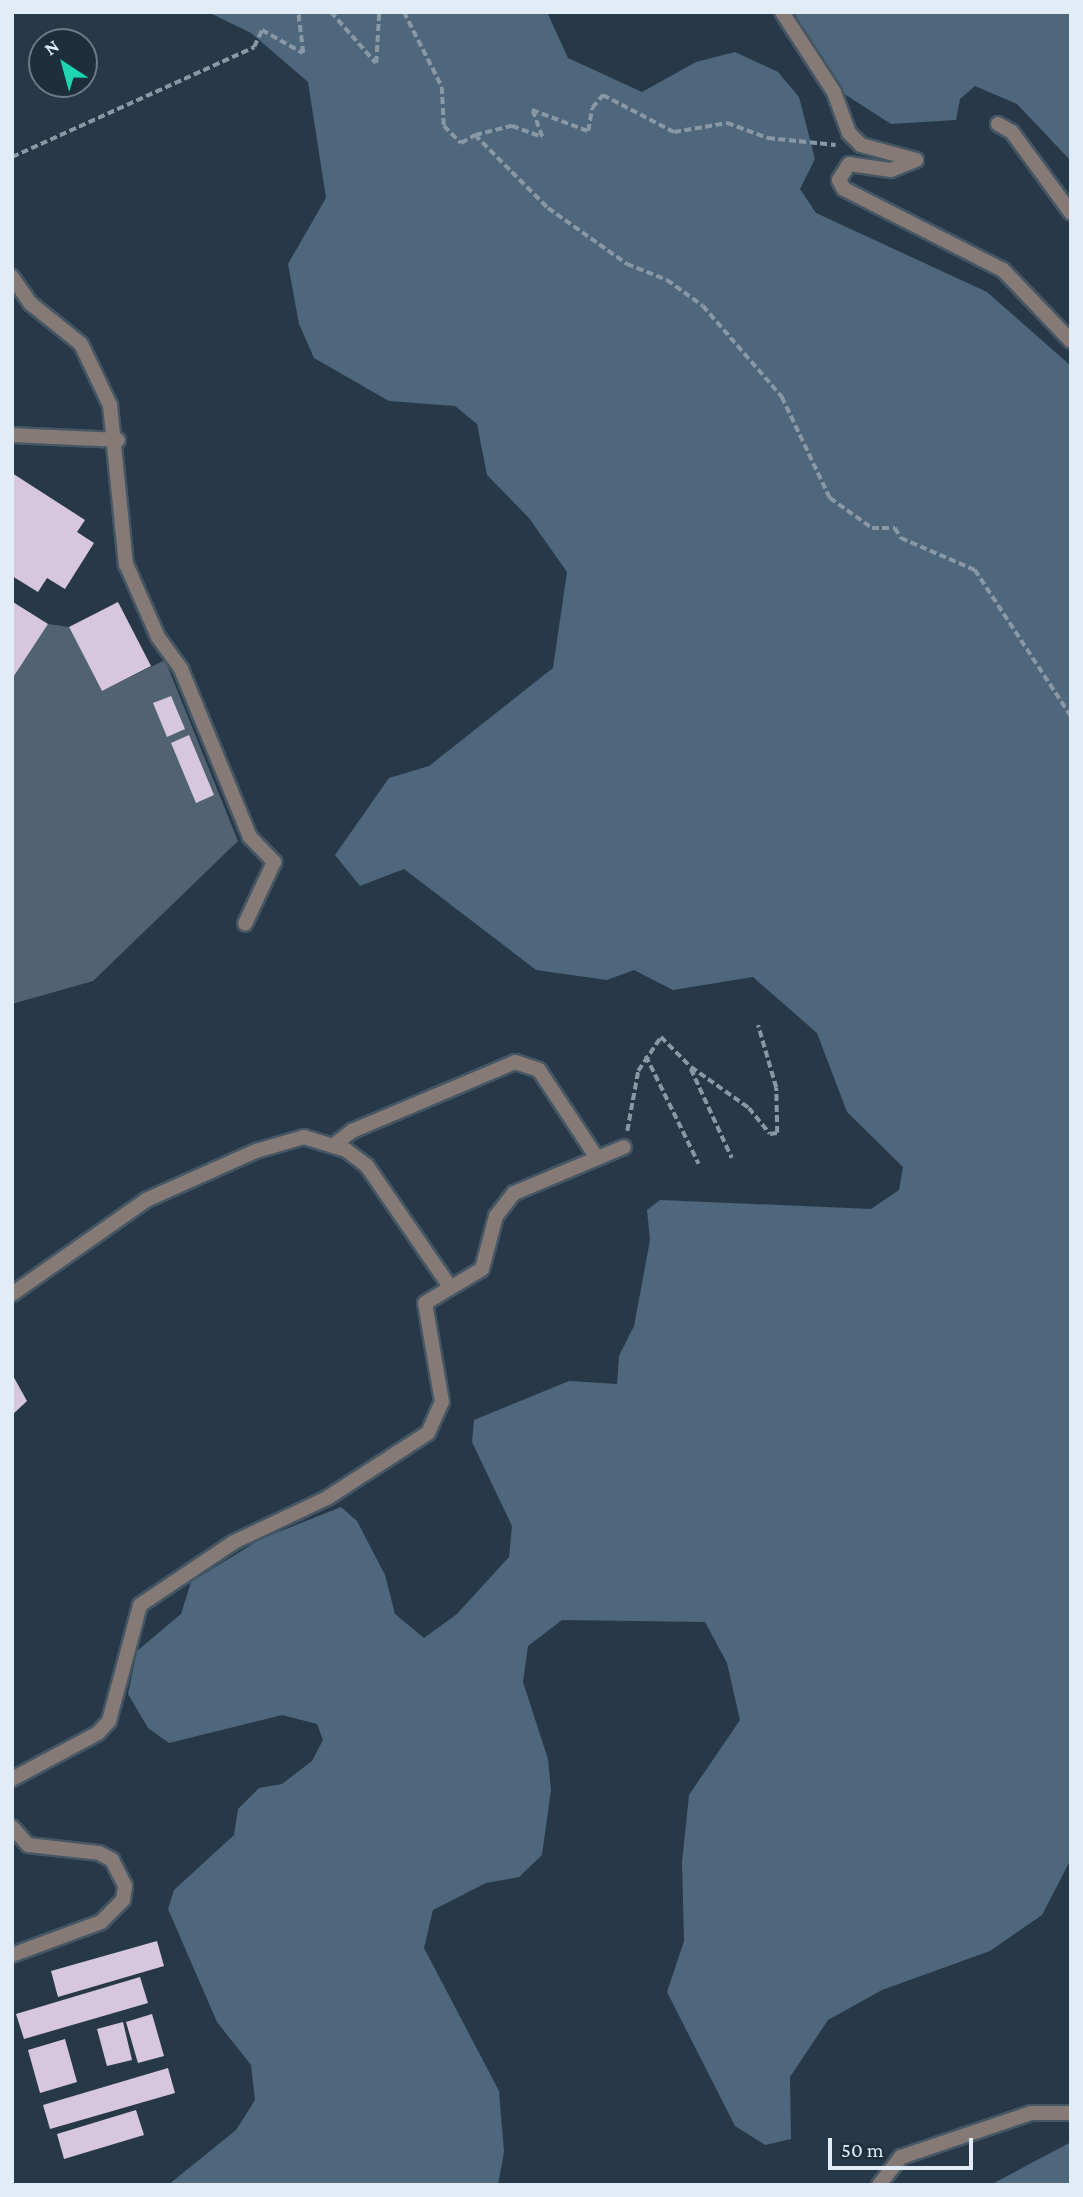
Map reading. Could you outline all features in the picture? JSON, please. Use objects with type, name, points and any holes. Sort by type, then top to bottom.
[{"type":"street","points":[[782,12],[834,92],[849,133],[861,145],[916,160],[891,170],[859,162],[841,172],[851,196],[1003,270],[1071,341]]},
{"type":"street","points":[[998,124],[1012,132],[1071,213]]},
{"type":"street","points":[[12,277],[30,303],[88,354],[118,440],[126,564],[158,637],[181,669],[250,837],[274,862],[245,924]]},
{"type":"street","points":[[12,435],[118,440]]},
{"type":"street","points":[[334,1145],[352,1131],[515,1062],[539,1070],[595,1155]]},
{"type":"street","points":[[12,1294],[146,1200],[199,1174],[304,1138],[334,1145],[367,1166],[448,1284]]},
{"type":"street","points":[[12,1779],[109,1721],[140,1605],[234,1542],[327,1497],[428,1433],[442,1402],[425,1303],[448,1284],[482,1269],[496,1216],[514,1193],[595,1155],[624,1147]]},
{"type":"street","points":[[12,1826],[28,1845],[99,1853],[112,1860],[125,1886],[123,1900],[101,1922],[12,1955]]},
{"type":"street","points":[[879,2185],[901,2157],[1031,2113],[1071,2113]]},
{"type":"path","points":[[12,158],[254,47],[262,30],[303,52],[298,12]]},
{"type":"path","points":[[331,12],[376,63],[379,12]]},
{"type":"path","points":[[404,12],[442,87],[444,126],[461,143],[475,135],[512,126],[542,137],[532,110],[588,131],[592,108],[603,95],[674,132],[727,123],[768,138],[798,136],[854,149],[859,162]]},
{"type":"path","points":[[475,135],[548,208],[627,264],[667,279],[703,306],[782,397],[830,498],[872,528],[895,528],[901,538],[975,570],[1071,716]]},
{"type":"path","points":[[1062,699],[1071,705]]},
{"type":"path","points":[[691,1067],[727,1089],[774,1135],[776,1088],[758,1026]]},
{"type":"path","points":[[624,1147],[646,1056],[653,1042],[669,1039],[691,1067],[732,1158]]},
{"type":"path","points":[[646,1056],[699,1164]]},
{"type":"shaded area","points":[[208,12],[547,12],[568,58],[642,92],[696,62],[735,52],[778,72],[799,97],[815,159],[800,189],[816,213],[987,292],[1071,366],[1071,1859],[1042,1915],[990,1951],[882,1990],[828,2020],[790,2077],[791,2139],[765,2145],[735,2126],[667,1992],[684,1941],[682,1862],[689,1795],[740,1720],[727,1663],[705,1622],[562,1620],[528,1646],[523,1682],[548,1759],[551,1790],[542,1855],[519,1877],[486,1883],[433,1910],[424,1948],[499,2091],[504,2152],[498,2185],[168,2185],[236,2130],[255,2100],[251,2065],[217,2022],[168,1909],[174,1890],[234,1835],[238,1809],[259,1788],[282,1784],[312,1761],[323,1740],[317,1724],[282,1715],[169,1743],[148,1728],[128,1694],[137,1651],[181,1614],[191,1582],[261,1539],[341,1507],[357,1521],[385,1575],[395,1614],[424,1638],[457,1614],[509,1557],[512,1526],[472,1442],[474,1420],[569,1381],[617,1384],[619,1356],[634,1326],[650,1240],[647,1210],[660,1200],[871,1209],[899,1190],[903,1167],[847,1112],[817,1033],[753,977],[673,990],[634,970],[607,980],[536,970],[404,869],[360,886],[335,855],[389,778],[429,766],[553,668],[567,572],[529,518],[487,475],[477,424],[455,406],[389,401],[314,358],[299,324],[288,264],[326,198],[308,82],[251,33]]},
{"type":"shaded area","points":[[794,12],[1071,12],[1071,161],[1017,104],[975,86],[960,99],[956,120],[891,124],[832,86]]},
{"type":"shaded area","points":[[48,624],[69,627],[102,691],[165,660],[238,841],[93,981],[12,1004],[12,679]]},
{"type":"shaded area","points":[[1071,2142],[1071,2185],[990,2185]]},
{"type":"building","points":[[12,473],[85,520],[77,532],[94,543],[65,589],[47,578],[38,592],[12,576]]},
{"type":"building","points":[[13,602],[48,624],[12,679],[12,604]]},
{"type":"building","points":[[118,602],[151,666],[102,691],[69,627]]},
{"type":"building","points":[[171,696],[185,729],[167,737],[153,703]]},
{"type":"building","points":[[189,735],[214,795],[196,803],[171,743]]},
{"type":"building","points":[[12,1374],[27,1401],[12,1415]]},
{"type":"building","points":[[157,1941],[164,1966],[58,1997],[51,1971]]},
{"type":"building","points":[[140,1977],[148,2003],[24,2039],[16,2014]]},
{"type":"building","points":[[152,2014],[164,2056],[138,2063],[126,2022]]},
{"type":"building","points":[[123,2022],[132,2060],[107,2066],[97,2029]]},
{"type":"building","points":[[65,2039],[77,2082],[40,2093],[28,2050]]},
{"type":"building","points":[[168,2068],[175,2093],[50,2129],[43,2105]]},
{"type":"building","points":[[136,2110],[144,2135],[64,2159],[57,2134]]}]
